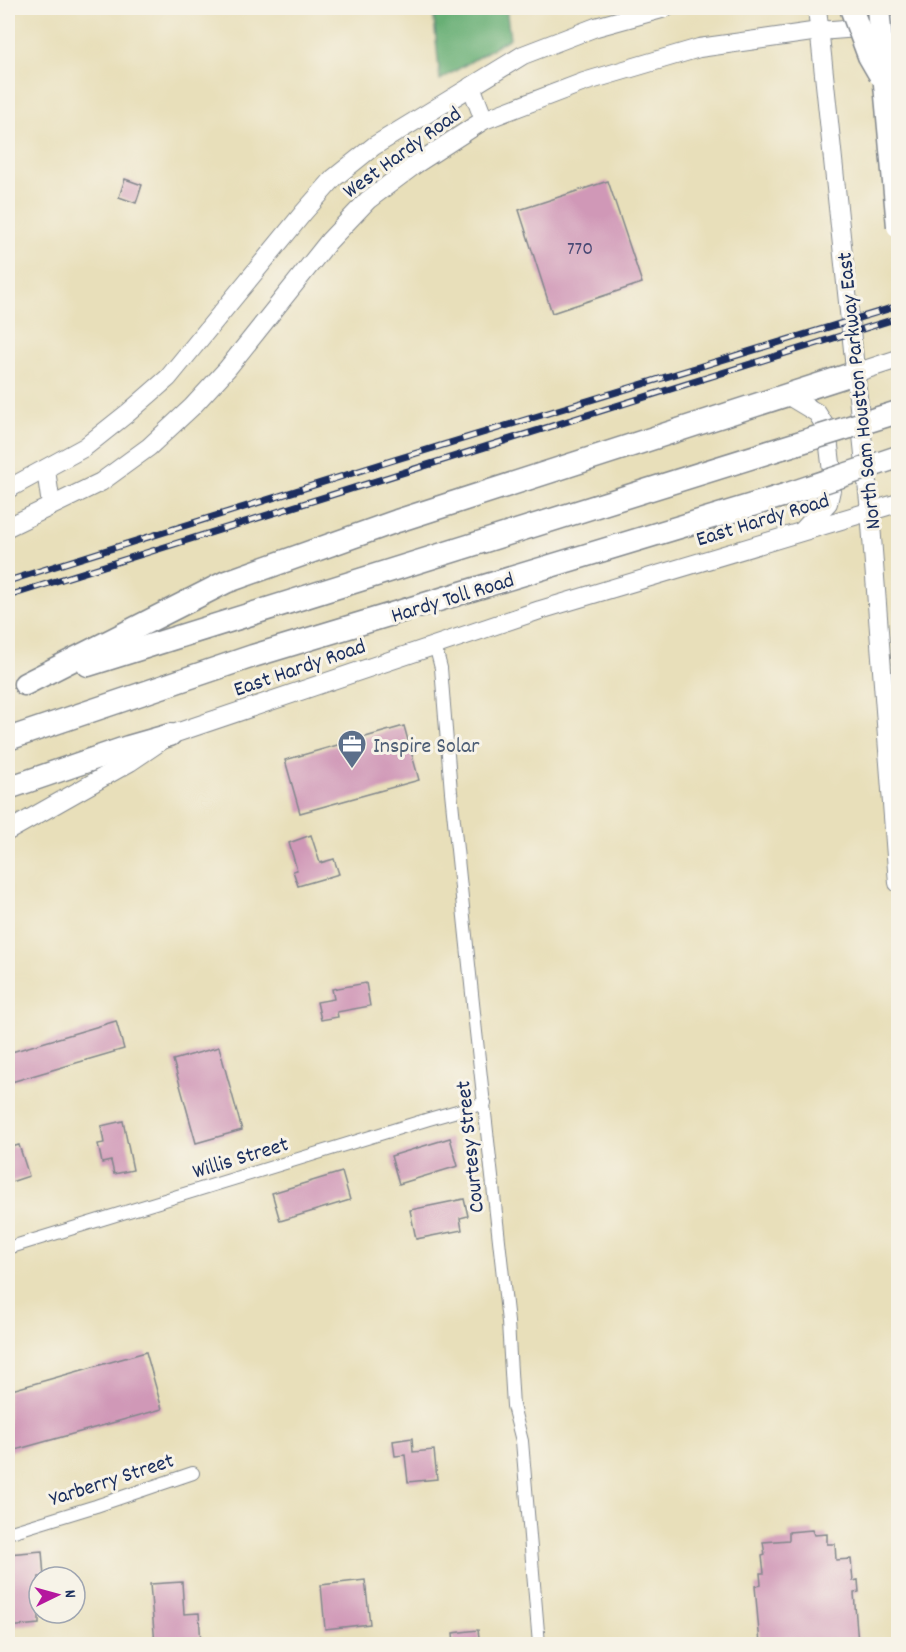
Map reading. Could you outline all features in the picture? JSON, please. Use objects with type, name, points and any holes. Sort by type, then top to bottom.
[{"type":"highway","points":[[850,8],[869,56],[898,108]]},
{"type":"highway","points":[[878,8],[898,226]]},
{"type":"highway","points":[[16,687],[226,582],[397,521],[855,373]]},
{"type":"highway","name":"Hardy Toll Road","points":[[16,687],[898,412]]},
{"type":"highway","name":"Hardy Toll Road","points":[[8,739],[253,656],[782,496],[898,457]]},
{"type":"highway","points":[[8,788],[170,735]]},
{"type":"main road","name":"West Hardy Road","points":[[8,489],[85,447],[168,378],[334,178],[374,146],[533,51],[604,24],[664,8]]},
{"type":"main road","name":"North Sam Houston Parkway East","points":[[816,8],[870,511],[898,883]]},
{"type":"main road","name":"West Hardy Road","points":[[8,528],[101,482],[149,447],[192,408],[227,369],[329,241],[368,200],[416,164],[484,120],[584,82],[699,48],[819,31],[898,25]]},
{"type":"main road","points":[[471,86],[484,120]]},
{"type":"main road","points":[[855,373],[898,359]]},
{"type":"main road","points":[[787,395],[817,413],[827,429],[833,481],[828,503],[802,532]]},
{"type":"main road","points":[[46,470],[51,505]]},
{"type":"main road","name":"East Hardy Road","points":[[8,831],[130,762],[170,735],[540,610],[898,503]]},
{"type":"main road","points":[[891,790],[898,758]]},
{"type":"street","name":"Courtesy Street","points":[[435,645],[441,668],[452,804],[508,1322],[513,1406],[522,1441],[539,1644]]},
{"type":"street","name":"Willis Street","points":[[8,1248],[484,1103]]},
{"type":"street","name":"Yarberry Street","points":[[8,1533],[193,1473]]},
{"type":"green space","points":[[433,8],[506,8],[510,38],[440,80]]},
{"type":"building","points":[[125,179],[142,185],[136,203],[119,197]]},
{"type":"building","points":[[608,181],[642,283],[552,313],[519,210]]},
{"type":"building","name":"Inspire Solar","points":[[404,726],[419,780],[300,813],[285,760]]},
{"type":"building","points":[[311,835],[320,863],[334,859],[339,874],[298,886],[293,871],[297,870],[289,843]]},
{"type":"building","points":[[366,983],[370,1006],[337,1012],[338,1017],[321,1020],[317,1002],[334,999],[332,989]]},
{"type":"building","points":[[116,1021],[124,1049],[8,1083],[8,1053]]},
{"type":"building","points":[[219,1047],[242,1130],[196,1143],[173,1060]]},
{"type":"building","points":[[123,1121],[133,1170],[114,1174],[111,1161],[102,1163],[98,1144],[104,1143],[101,1126]]},
{"type":"building","points":[[450,1138],[458,1166],[399,1184],[391,1156]]},
{"type":"building","points":[[19,1145],[29,1176],[8,1183],[8,1148]]},
{"type":"building","points":[[342,1172],[350,1200],[280,1221],[272,1193]]},
{"type":"building","points":[[464,1199],[468,1216],[460,1218],[462,1230],[416,1239],[410,1210]]},
{"type":"building","points":[[146,1352],[162,1409],[8,1452],[8,1391]]},
{"type":"building","points":[[412,1438],[413,1452],[434,1450],[437,1479],[408,1482],[405,1455],[395,1456],[393,1441]]},
{"type":"building","points":[[812,1530],[814,1535],[827,1534],[827,1544],[835,1544],[836,1560],[851,1559],[853,1581],[858,1580],[859,1592],[854,1593],[858,1643],[760,1644],[755,1586],[761,1585],[760,1573],[764,1573],[763,1542],[789,1540],[789,1532]]},
{"type":"building","points":[[42,1551],[43,1565],[27,1565],[29,1625],[8,1627],[8,1554]]},
{"type":"building","points":[[365,1580],[370,1624],[325,1629],[321,1585]]},
{"type":"building","points":[[182,1582],[184,1614],[199,1613],[201,1644],[155,1644],[150,1584]]},
{"type":"building","points":[[478,1630],[480,1644],[454,1644],[453,1633]]},
{"type":"railway","points":[[8,581],[898,306]]},
{"type":"railway","points":[[8,596],[898,318]]},
{"type":"place","name":"Inspire Solar","points":[[352,770]]}]
